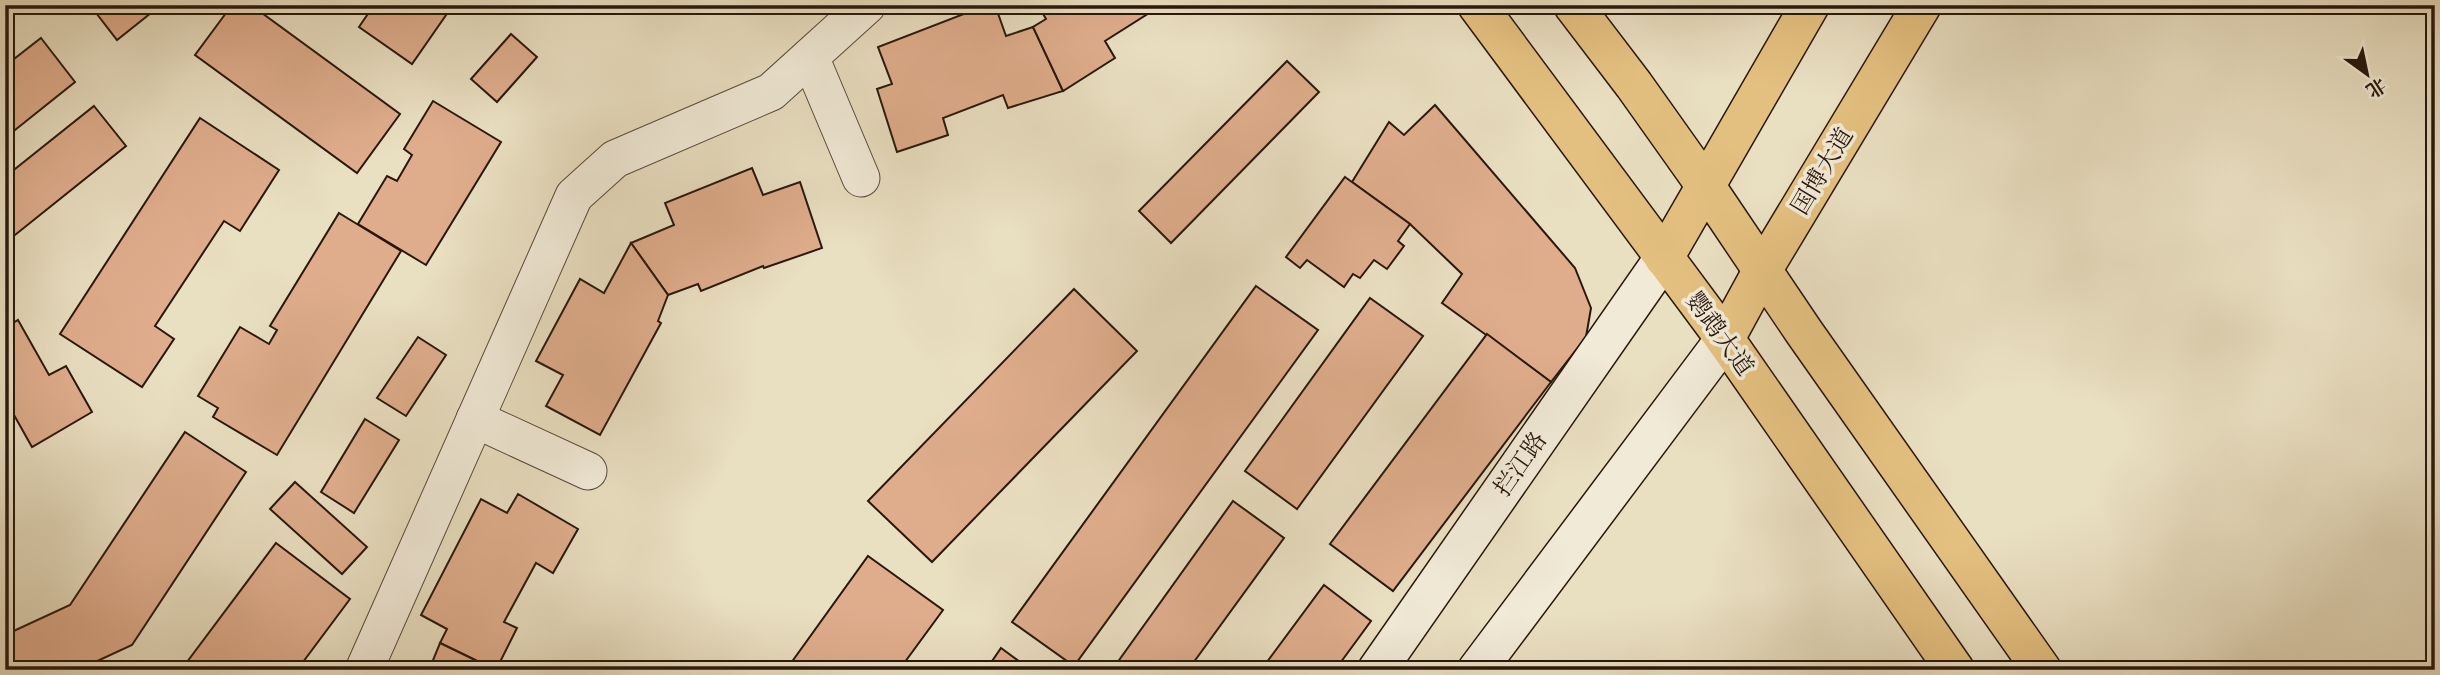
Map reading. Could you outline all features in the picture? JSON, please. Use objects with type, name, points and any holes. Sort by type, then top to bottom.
[{"type":"main road","name":"鹦鹉大道","points":[[1477,5],[1725,339],[1955,670]]},
{"type":"main road","points":[[1573,5],[1705,185],[1762,271],[2042,670]]},
{"type":"main road","points":[[1664,258],[1810,5]]},
{"type":"main road","name":"国博大道","points":[[1725,339],[1762,271],[1923,5]]},
{"type":"main road","name":"拦江路","points":[[1377,670],[1664,258]]},
{"type":"main road","points":[[1477,670],[1725,339]]},
{"type":"street","points":[[364,670],[574,196],[615,159],[771,92],[867,5]]},
{"type":"street","points":[[810,57],[861,178]]},
{"type":"street","points":[[475,419],[588,471]]},
{"type":"building","points":[[90,5],[161,5],[117,40]]},
{"type":"building","points":[[232,5],[251,5],[400,114],[357,173],[195,55]]},
{"type":"building","points":[[374,5],[453,5],[412,64],[359,27]]},
{"type":"building","points":[[987,5],[995,5],[1006,36],[1033,27],[1063,91],[1008,108],[1003,95],[943,118],[948,135],[897,152],[877,89],[892,84],[878,47]]},
{"type":"building","points":[[1038,5],[1162,5],[1105,41],[1115,58],[1063,91],[1033,27],[1046,19]]},
{"type":"building","points":[[1162,5],[1177,5],[1167,13]]},
{"type":"building","points":[[511,34],[537,57],[497,102],[471,79]]},
{"type":"building","points":[[41,38],[75,82],[5,138],[5,66]]},
{"type":"building","points":[[1287,61],[1319,92],[1171,243],[1139,211]]},
{"type":"building","points":[[433,101],[501,142],[426,265],[358,224],[387,176],[397,181],[412,155],[404,149]]},
{"type":"building","points":[[1435,105],[1575,268],[1591,308],[1586,337],[1551,382],[1442,303],[1462,274],[1410,224],[1352,182],[1389,122],[1404,135]]},
{"type":"building","points":[[94,106],[126,146],[5,243],[5,177]]},
{"type":"building","points":[[200,118],[279,170],[240,231],[224,221],[155,326],[174,339],[142,387],[60,334]]},
{"type":"building","points":[[752,168],[763,195],[800,182],[822,248],[764,268],[763,266],[701,291],[698,284],[668,295],[631,243],[674,225],[665,203]]},
{"type":"building","points":[[1345,177],[1410,224],[1398,241],[1404,246],[1387,269],[1374,260],[1360,278],[1353,274],[1344,287],[1307,260],[1300,268],[1286,257]]},
{"type":"building","points":[[339,213],[401,251],[277,455],[213,417],[218,408],[198,396],[240,327],[269,344],[277,330],[270,326]]},
{"type":"building","points":[[631,243],[668,295],[658,321],[661,323],[600,435],[546,406],[563,375],[536,361],[580,279],[604,293]]},
{"type":"building","points":[[1256,286],[1318,330],[1074,666],[1012,622]]},
{"type":"building","points":[[1074,289],[1137,351],[932,562],[868,501]]},
{"type":"building","points":[[1370,298],[1423,336],[1297,509],[1245,471]]},
{"type":"building","points":[[18,320],[49,375],[66,366],[92,412],[32,447],[5,399],[5,328]]},
{"type":"building","points":[[1487,334],[1551,382],[1393,591],[1330,544]]},
{"type":"building","points":[[418,337],[446,355],[406,416],[377,398]]},
{"type":"building","points":[[365,419],[399,440],[354,513],[321,492]]},
{"type":"building","points":[[185,432],[246,472],[132,645],[78,670],[12,670],[5,655],[5,635],[70,605]]},
{"type":"building","points":[[295,482],[367,547],[342,574],[270,509]]},
{"type":"building","points":[[518,494],[578,529],[553,573],[536,563],[504,622],[517,628],[496,670],[440,643],[447,629],[421,615],[481,499],[507,513]]},
{"type":"building","points":[[1233,501],[1284,538],[1188,670],[1112,670]]},
{"type":"building","points":[[276,543],[350,599],[297,670],[181,670]]},
{"type":"building","points":[[868,556],[943,610],[899,670],[786,670]]},
{"type":"building","points":[[1324,585],[1371,621],[1335,670],[1261,670]]},
{"type":"building","points":[[440,643],[475,660],[472,667],[477,670],[429,670]]},
{"type":"building","points":[[1001,648],[1031,670],[986,670]]}]
